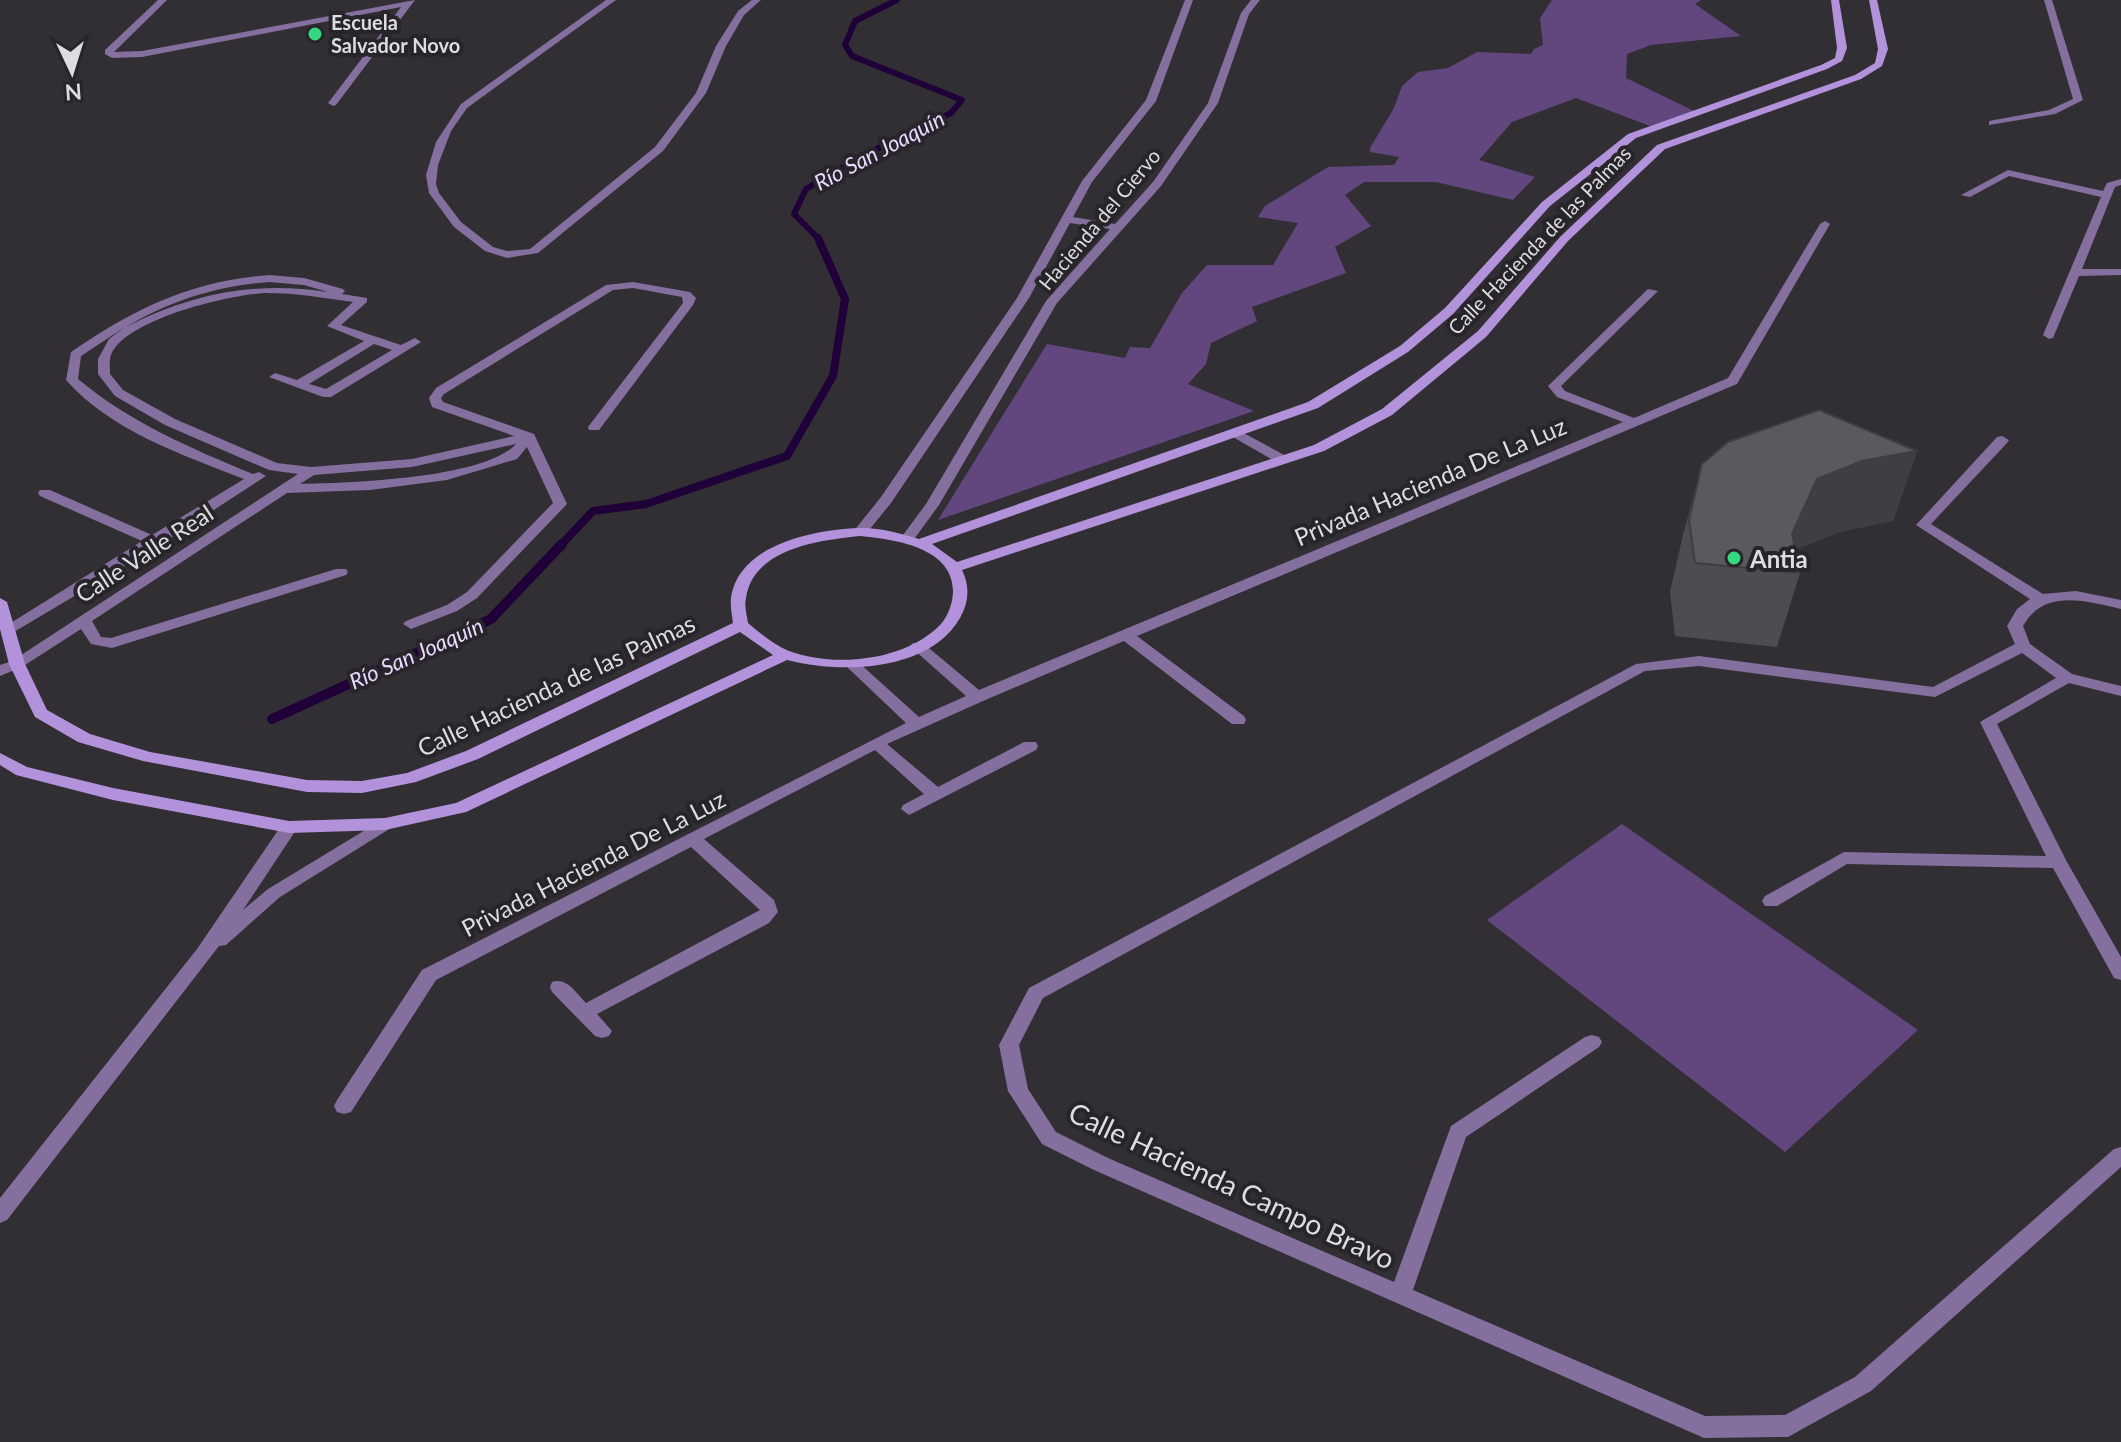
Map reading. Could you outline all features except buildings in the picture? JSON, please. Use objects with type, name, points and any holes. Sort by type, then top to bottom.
[{"type":"main road","name":"Calle Hacienda de las Palmas","points":[[914,541],[1238,434],[1313,405],[1404,349],[1449,311],[1546,204],[1632,136],[1839,59],[1842,48],[1835,0]]},
{"type":"main road","name":"Calle Hacienda de las Palmas","points":[[954,568],[1319,448],[1387,412],[1482,334],[1564,239],[1661,147],[1858,77],[1879,64],[1883,49],[1873,0]]},
{"type":"main road","points":[[860,532],[914,541],[940,555],[954,568],[962,588],[958,609],[944,629],[918,646],[887,658],[852,664],[817,662],[785,655],[764,645],[741,625],[737,597],[746,577],[764,560],[789,545],[820,536],[860,532]]},
{"type":"main road","name":"Calle Hacienda de las Palmas","points":[[0,602],[17,664],[41,713],[84,738],[149,757],[307,786],[362,787],[410,778],[472,755],[741,625]]},
{"type":"main road","points":[[0,758],[22,771],[113,794],[289,827],[385,824],[460,808],[785,655]]},
{"type":"street","points":[[163,0],[108,52],[112,55],[142,54],[410,1]]},
{"type":"street","points":[[612,0],[464,106],[446,131],[431,182],[437,205],[493,251],[524,254],[543,245],[659,149],[701,93],[721,46],[741,13],[757,0]]},
{"type":"street","name":"Hacienda del Ciervo","points":[[860,532],[886,500],[1023,298],[1087,181],[1151,101],[1189,0]]},
{"type":"street","name":"Hacienda del Ciervo","points":[[914,541],[1052,301],[1157,184],[1213,103],[1245,13],[1256,0]]},
{"type":"street","points":[[1992,123],[2052,112],[2078,100],[2048,0]]},
{"type":"street","points":[[333,103],[410,1]]},
{"type":"street","points":[[1966,195],[2027,165]]},
{"type":"street","points":[[2008,173],[2106,195]]},
{"type":"street","points":[[2049,335],[2106,195],[2111,185],[2121,182]]},
{"type":"street","points":[[1066,219],[1116,227]]},
{"type":"street","name":"Privada Hacienda De La Luz","points":[[344,1106],[429,975],[876,743],[1125,634],[1733,381],[1825,224]]},
{"type":"street","points":[[2074,273],[2121,272]]},
{"type":"street","points":[[255,479],[146,434],[95,401],[72,380],[75,355],[108,331],[164,301],[211,285],[271,278],[315,281],[363,300]]},
{"type":"street","points":[[411,624],[452,608],[472,595],[558,509],[560,499],[529,437],[437,404],[435,398],[440,391],[610,287],[633,285],[686,294],[690,298],[689,303],[594,427]]},
{"type":"street","points":[[363,300],[264,289],[226,294],[177,307],[123,334],[105,354],[104,374],[119,393],[170,422],[274,467],[311,471],[371,468],[433,460],[529,437]]},
{"type":"street","points":[[1634,422],[1561,394],[1554,386],[1652,291]]},
{"type":"street","points":[[275,377],[327,394],[409,346],[373,340],[333,326],[363,300]]},
{"type":"street","points":[[298,385],[373,340]]},
{"type":"street","points":[[1238,434],[1283,460]]},
{"type":"street","points":[[287,489],[370,486],[447,476],[512,456],[529,437]]},
{"type":"street","points":[[2002,440],[1923,525],[2040,599]]},
{"type":"street","name":"Calle Valle Real","points":[[9,629],[274,467]]},
{"type":"street","name":"Calle Valle Real","points":[[0,671],[17,664],[311,471]]},
{"type":"street","points":[[45,493],[155,542]]},
{"type":"street","points":[[84,620],[96,641],[112,643],[341,572]]},
{"type":"street","points":[[2101,599],[2121,591]]},
{"type":"street","points":[[2121,605],[2068,595],[2040,599],[2021,610],[2015,626],[2023,646],[2067,678],[2121,691]]},
{"type":"street","points":[[1125,634],[1238,720]]},
{"type":"street","points":[[918,646],[977,697]]},
{"type":"street","name":"Calle Hacienda Campo Bravo","points":[[2023,646],[1935,692],[1699,661],[1641,667],[1036,993],[1009,1045],[1018,1091],[1049,1138],[1101,1164],[1704,1427],[1788,1426],[1863,1384],[2121,1155]]},
{"type":"street","points":[[852,664],[918,725]]},
{"type":"street","points":[[2067,678],[1988,722],[2058,862],[2121,973]]},
{"type":"street","points":[[876,743],[935,794]]},
{"type":"street","points":[[909,809],[1030,746]]},
{"type":"street","points":[[204,954],[274,893],[385,824]]},
{"type":"street","points":[[0,1214],[204,954],[289,827]]},
{"type":"street","points":[[585,1012],[763,918],[769,912],[768,905],[693,839]]},
{"type":"street","points":[[1771,901],[1844,858],[2058,862]]},
{"type":"street","points":[[559,987],[602,1031]]},
{"type":"street","points":[[1400,1295],[1458,1132],[1592,1042]]},
{"type":"shaded area","points":[[1552,0],[1701,0],[1695,4],[1741,36],[1651,45],[1627,54],[1626,78],[1694,111],[1650,126],[1576,98],[1512,122],[1479,160],[1535,177],[1513,200],[1436,182],[1364,182],[1345,195],[1371,226],[1335,247],[1346,273],[1252,307],[1257,321],[1211,343],[1206,364],[1188,384],[1254,411],[938,520],[1047,344],[1125,358],[1130,347],[1150,348],[1182,293],[1207,265],[1273,265],[1298,223],[1258,217],[1265,206],[1328,167],[1394,165],[1399,157],[1370,152],[1370,148],[1394,108],[1402,86],[1418,72],[1448,68],[1477,52],[1531,54],[1543,45],[1540,18]]},
{"type":"shaded area","points":[[1622,824],[1918,1030],[1785,1152],[1487,920]]},
{"type":"waterway","name":"Río San Joaquín","points":[[818,238],[794,214],[806,189],[860,157],[951,113],[962,100],[852,56],[845,45],[855,21],[897,0]]},
{"type":"waterway","name":"Río San Joaquín","points":[[560,546],[593,511],[646,504],[787,456],[833,376],[845,299],[818,238]]},
{"type":"waterway","name":"Río San Joaquín","points":[[272,719],[491,619],[562,544]]},
{"type":"place","name":"Escuela Salvador Novo","points":[[315,34]]},
{"type":"place","name":"Antia","points":[[1734,558]]}]
